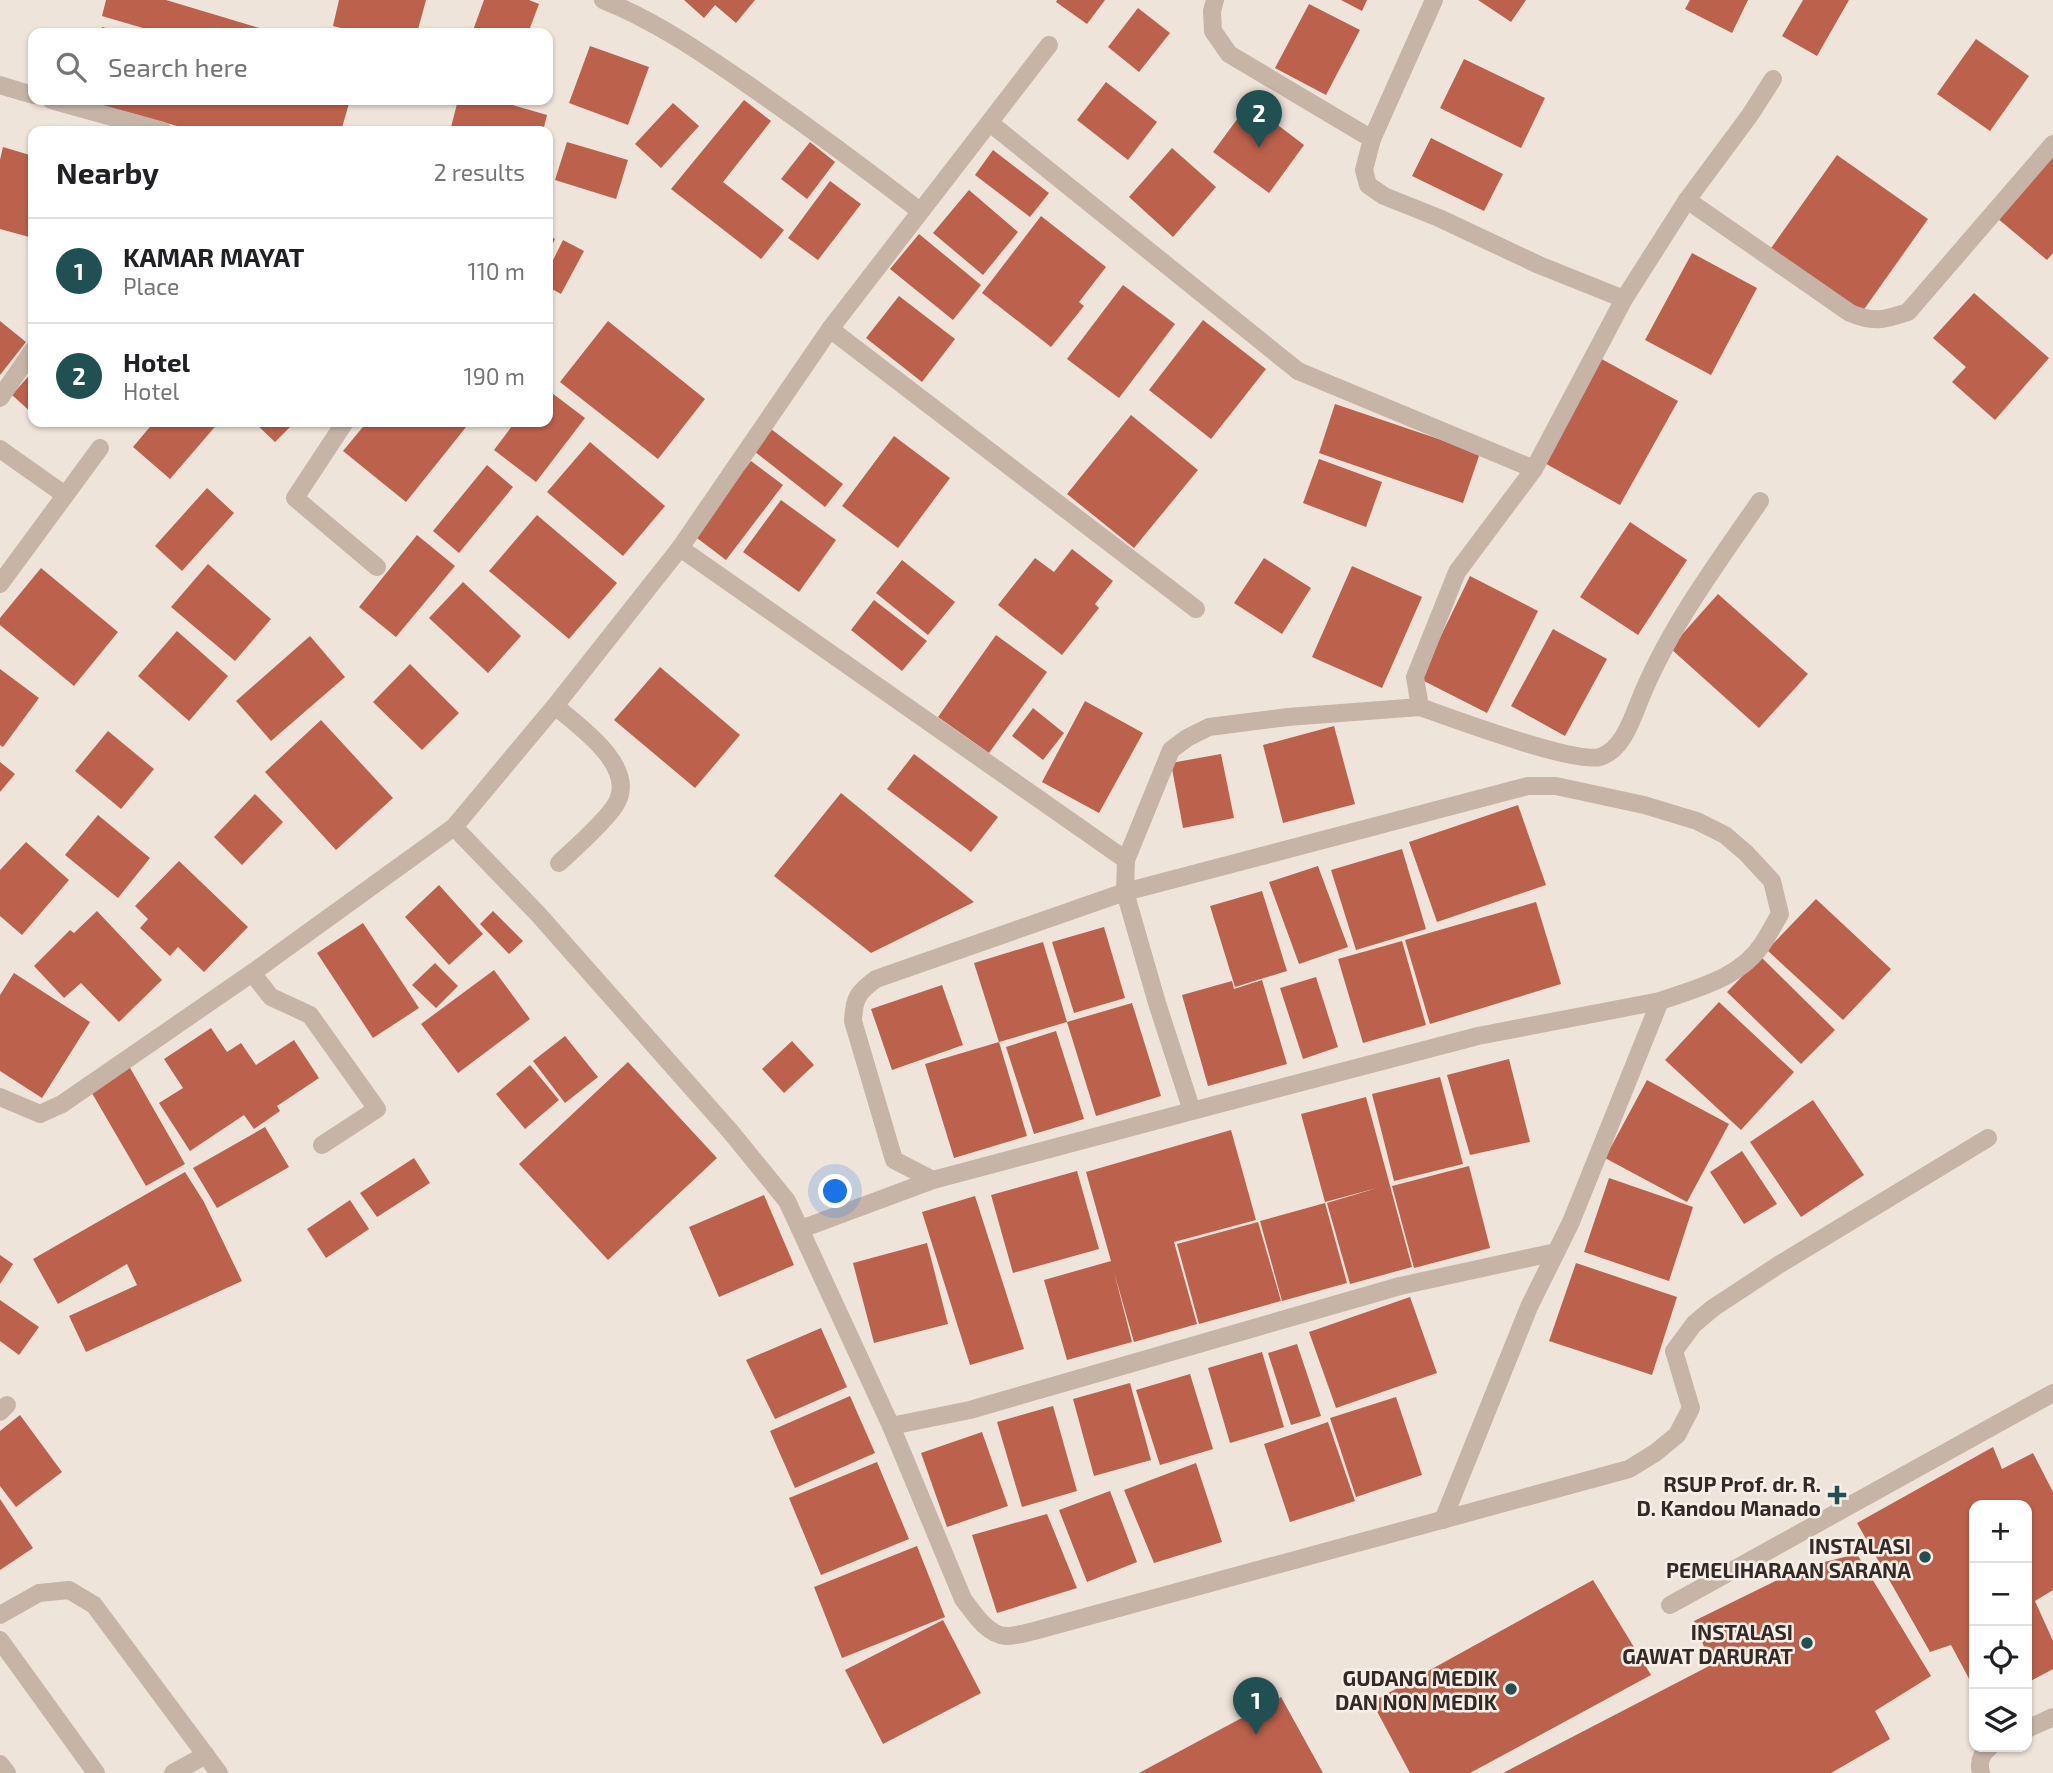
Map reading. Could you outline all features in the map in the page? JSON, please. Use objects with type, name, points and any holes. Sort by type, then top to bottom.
[{"type":"street","points":[[603,0],[629,10],[710,59],[821,135],[920,211]]},
{"type":"street","points":[[1215,0],[1212,11],[1213,31],[1229,54],[1372,139]]},
{"type":"street","points":[[1434,0],[1372,139],[1364,170],[1368,185],[1384,196],[1439,218],[1539,265],[1624,299]]},
{"type":"street","points":[[0,1097],[40,1114],[62,1104],[253,972],[454,827],[555,706],[680,548],[830,329],[1049,45]]},
{"type":"street","points":[[1420,707],[1415,677],[1457,572],[1534,469],[1624,299],[1687,201],[1773,79]]},
{"type":"street","points":[[0,85],[28,93]]},
{"type":"street","points":[[69,105],[145,126]]},
{"type":"street","points":[[990,123],[1298,371],[1534,469]]},
{"type":"street","points":[[1687,201],[1850,313],[1867,320],[1885,320],[1908,312],[2053,144]]},
{"type":"street","points":[[830,329],[1196,609]]},
{"type":"street","points":[[0,398],[28,357]]},
{"type":"street","points":[[342,427],[295,498],[377,567]]},
{"type":"street","points":[[0,584],[100,447]]},
{"type":"street","points":[[0,449],[65,495]]},
{"type":"street","points":[[1192,1111],[1125,892],[1126,860],[1171,750],[1209,727],[1288,717],[1420,707],[1539,746],[1583,758],[1600,757],[1615,748],[1629,727],[1644,689],[1676,627],[1760,500]]},
{"type":"street","points":[[680,548],[1126,860]]},
{"type":"street","points":[[555,706],[609,755],[621,776],[617,804],[559,863]]},
{"type":"street","points":[[801,1229],[933,1180],[1478,1036],[1660,1001],[1712,984],[1740,967],[1762,945],[1780,914],[1772,881],[1726,835],[1707,826],[1644,805],[1590,792],[1556,786],[1528,786],[1125,892],[876,979],[860,990],[853,1006],[853,1021],[894,1160],[933,1180]]},
{"type":"street","points":[[454,827],[538,914],[730,1131],[787,1201],[891,1426],[963,1599],[993,1632],[1004,1636],[1034,1632],[1629,1469],[1677,1435],[1691,1408],[1674,1351],[1694,1324],[1713,1308],[1780,1264],[1988,1138]]},
{"type":"street","points":[[253,972],[271,997],[310,1016],[377,1110],[322,1145]]},
{"type":"street","points":[[1443,1520],[1529,1307],[1556,1252],[1660,1001]]},
{"type":"street","points":[[891,1426],[970,1410],[1400,1286],[1556,1252]]},
{"type":"street","points":[[1670,1605],[2053,1392]]},
{"type":"street","points":[[0,1615],[39,1593],[69,1590],[94,1605],[219,1773]]},
{"type":"street","points":[[0,1640],[96,1773]]},
{"type":"street","points":[[2032,1727],[2053,1717]]},
{"type":"street","points":[[1981,1773],[1979,1764],[1984,1752]]},
{"type":"street","points":[[173,1773],[206,1755]]},
{"type":"street","points":[[0,1764],[7,1773]]},
{"type":"building","points":[[106,0],[166,0],[259,28],[143,28],[102,16]]},
{"type":"building","points":[[339,0],[426,0],[418,28],[333,26]]},
{"type":"building","points":[[484,0],[529,0],[539,4],[530,28],[474,28]]},
{"type":"building","points":[[684,0],[755,0],[736,23],[715,5],[704,18]]},
{"type":"building","points":[[1105,0],[1087,24],[1056,2]]},
{"type":"building","points":[[1341,0],[1367,0],[1362,11]]},
{"type":"building","points":[[1478,0],[1526,0],[1511,22]]},
{"type":"building","points":[[1690,0],[1748,0],[1732,33],[1685,9]]},
{"type":"building","points":[[1803,0],[1849,0],[1817,56],[1782,36]]},
{"type":"building","points":[[1309,4],[1360,30],[1326,95],[1275,68]]},
{"type":"building","points":[[1138,8],[1170,33],[1139,72],[1108,47]]},
{"type":"building","points":[[1976,39],[2029,76],[1990,131],[1937,94]]},
{"type":"building","points":[[590,46],[649,67],[628,125],[569,103]]},
{"type":"building","points":[[1464,59],[1545,98],[1521,148],[1440,108]]},
{"type":"building","points":[[1106,82],[1157,122],[1128,160],[1077,120]]},
{"type":"building","points":[[744,100],[771,121],[723,182],[784,230],[761,259],[671,189]]},
{"type":"building","points":[[673,103],[699,126],[661,168],[635,144]]},
{"type":"building","points":[[1249,103],[1304,145],[1269,193],[1213,152]]},
{"type":"building","points":[[101,105],[349,105],[342,126],[177,126]]},
{"type":"building","points":[[457,105],[512,105],[547,115],[544,126],[451,126]]},
{"type":"building","points":[[1431,138],[1503,174],[1484,211],[1412,176]]},
{"type":"building","points":[[567,142],[628,160],[616,199],[555,180]]},
{"type":"building","points":[[810,142],[835,162],[807,199],[781,179]]},
{"type":"building","points":[[3,147],[28,154],[28,237],[0,229],[0,160]]},
{"type":"building","points":[[1172,148],[1216,187],[1173,237],[1129,197]]},
{"type":"building","points":[[993,150],[1049,193],[1030,217],[975,175]]},
{"type":"building","points":[[1837,155],[1928,219],[1860,315],[1769,251]]},
{"type":"building","points":[[2053,155],[2053,253],[2047,260],[1997,218]]},
{"type":"building","points":[[830,181],[861,204],[818,260],[788,238]]},
{"type":"building","points":[[969,190],[1018,232],[983,275],[933,233]]},
{"type":"building","points":[[1041,216],[1106,267],[1079,302],[1084,306],[1051,347],[982,293]]},
{"type":"building","points":[[919,234],[981,285],[953,320],[890,269]]},
{"type":"building","points":[[563,240],[584,251],[561,294],[553,290],[553,260]]},
{"type":"building","points":[[1692,253],[1757,288],[1711,375],[1645,340]]},
{"type":"building","points":[[1123,285],[1175,324],[1119,398],[1067,359]]},
{"type":"building","points":[[1974,293],[2049,358],[1995,420],[1952,382],[1966,367],[1933,338]]},
{"type":"building","points":[[899,296],[955,339],[922,382],[866,338]]},
{"type":"building","points":[[1203,320],[1266,369],[1211,439],[1149,390]]},
{"type":"building","points":[[0,321],[26,342],[0,375]]},
{"type":"building","points":[[608,321],[705,399],[658,459],[560,382]]},
{"type":"building","points":[[1598,357],[1678,401],[1620,505],[1541,461]]},
{"type":"building","points":[[28,377],[28,409],[12,395]]},
{"type":"building","points":[[553,394],[585,418],[536,482],[494,450],[511,427],[553,427]]},
{"type":"building","points":[[1335,404],[1480,453],[1463,503],[1319,453]]},
{"type":"building","points":[[1131,415],[1198,470],[1134,548],[1067,494]]},
{"type":"building","points":[[150,427],[215,427],[170,479],[133,447]]},
{"type":"building","points":[[259,427],[290,427],[275,442]]},
{"type":"building","points":[[363,427],[466,427],[406,502],[343,451]]},
{"type":"building","points":[[771,429],[843,484],[825,507],[754,451]]},
{"type":"building","points":[[894,436],[950,478],[898,548],[842,506]]},
{"type":"building","points":[[590,442],[665,506],[623,556],[547,492]]},
{"type":"building","points":[[1319,459],[1382,482],[1366,527],[1303,503]]},
{"type":"building","points":[[751,461],[783,485],[726,560],[693,535]]},
{"type":"building","points":[[487,465],[513,487],[459,553],[433,531]]},
{"type":"building","points":[[207,488],[234,513],[182,571],[155,546]]},
{"type":"building","points":[[781,500],[836,540],[799,592],[743,552]]},
{"type":"building","points":[[537,515],[617,583],[569,639],[489,571]]},
{"type":"building","points":[[1630,522],[1687,560],[1638,635],[1580,597]]},
{"type":"building","points":[[417,535],[455,566],[396,637],[359,607]]},
{"type":"building","points":[[1072,549],[1113,581],[1095,604],[1099,608],[1062,655],[998,605],[1035,558],[1054,572]]},
{"type":"building","points":[[1264,558],[1311,588],[1282,634],[1234,603]]},
{"type":"building","points":[[902,560],[955,602],[928,635],[876,593]]},
{"type":"building","points":[[208,564],[271,619],[235,661],[171,607]]},
{"type":"building","points":[[1352,566],[1422,597],[1382,688],[1312,657]]},
{"type":"building","points":[[41,568],[118,632],[74,686],[0,625],[0,618]]},
{"type":"building","points":[[1470,576],[1538,611],[1487,713],[1420,679]]},
{"type":"building","points":[[463,582],[521,636],[488,673],[429,618]]},
{"type":"building","points":[[1718,594],[1808,674],[1759,728],[1670,648]]},
{"type":"building","points":[[874,600],[927,641],[902,671],[851,630]]},
{"type":"building","points":[[1553,629],[1607,659],[1565,736],[1511,706]]},
{"type":"building","points":[[177,631],[228,676],[189,721],[138,676]]},
{"type":"building","points":[[996,635],[1047,672],[989,753],[938,717]]},
{"type":"building","points":[[310,636],[345,677],[271,741],[236,701]]},
{"type":"building","points":[[410,664],[459,713],[422,750],[373,702]]},
{"type":"building","points":[[660,667],[740,735],[695,788],[614,720]]},
{"type":"building","points":[[0,669],[39,698],[3,747],[0,745]]},
{"type":"building","points":[[1085,701],[1143,733],[1099,813],[1042,782]]},
{"type":"building","points":[[1033,708],[1064,733],[1043,760],[1012,736]]},
{"type":"building","points":[[321,720],[393,798],[336,850],[265,772]]},
{"type":"building","points":[[1334,726],[1355,804],[1283,823],[1263,745]]},
{"type":"building","points":[[108,731],[154,769],[121,809],[75,771]]},
{"type":"building","points":[[914,754],[998,817],[971,852],[887,789]]},
{"type":"building","points":[[1221,754],[1234,818],[1183,828],[1171,763]]},
{"type":"building","points":[[0,762],[15,774],[0,792]]},
{"type":"building","points":[[841,793],[974,902],[871,953],[774,876]]},
{"type":"building","points":[[255,794],[283,822],[242,865],[214,837]]},
{"type":"building","points":[[1518,805],[1546,885],[1437,922],[1409,842]]},
{"type":"building","points":[[98,815],[150,858],[118,898],[65,855]]},
{"type":"building","points":[[26,842],[69,880],[22,935],[0,916],[0,870]]},
{"type":"building","points":[[1402,849],[1426,929],[1356,950],[1331,870]]},
{"type":"building","points":[[179,861],[248,927],[204,972],[178,947],[170,956],[140,928],[148,919],[135,906]]},
{"type":"building","points":[[1318,866],[1348,947],[1299,964],[1269,882]]},
{"type":"building","points":[[439,885],[483,934],[449,965],[405,917]]},
{"type":"building","points":[[1262,891],[1287,971],[1235,987],[1210,906]]},
{"type":"building","points":[[1816,899],[1891,969],[1843,1020],[1767,950]]},
{"type":"building","points":[[1536,902],[1561,984],[1430,1024],[1405,940]]},
{"type":"building","points":[[97,911],[162,980],[119,1022],[81,983],[64,998],[34,966],[70,930],[74,933]]},
{"type":"building","points":[[493,911],[523,941],[509,954],[480,924]]},
{"type":"building","points":[[363,923],[419,1008],[373,1038],[317,953]]},
{"type":"building","points":[[1104,927],[1125,998],[1074,1013],[1052,942]]},
{"type":"building","points":[[1402,941],[1426,1025],[1363,1043],[1338,959]]},
{"type":"building","points":[[1043,942],[1067,1022],[999,1042],[974,963]]},
{"type":"building","points":[[1761,957],[1835,1030],[1801,1064],[1727,992]]},
{"type":"building","points":[[435,963],[458,986],[436,1008],[412,985]]},
{"type":"building","points":[[494,970],[530,1019],[458,1073],[421,1024]]},
{"type":"building","points":[[14,973],[90,1022],[42,1098],[0,1071],[0,995]]},
{"type":"building","points":[[1316,977],[1338,1047],[1303,1059],[1280,988]]},
{"type":"building","points":[[1262,980],[1287,1064],[1208,1086],[1182,995],[1232,981],[1234,989]]},
{"type":"building","points":[[942,985],[963,1045],[892,1070],[871,1009]]},
{"type":"building","points":[[1719,1002],[1794,1072],[1741,1130],[1665,1060]]},
{"type":"building","points":[[1132,1003],[1161,1096],[1096,1116],[1067,1022]]},
{"type":"building","points":[[211,1028],[227,1052],[241,1043],[256,1065],[294,1040],[319,1078],[277,1106],[280,1111],[254,1129],[244,1115],[190,1151],[159,1103],[183,1088],[164,1059]]},
{"type":"building","points":[[1056,1031],[1084,1119],[1034,1134],[1006,1047]]},
{"type":"building","points":[[565,1036],[598,1077],[565,1103],[533,1061]]},
{"type":"building","points":[[792,1041],[814,1065],[784,1093],[762,1069]]},
{"type":"building","points":[[999,1042],[1027,1136],[954,1158],[925,1064]]},
{"type":"building","points":[[1509,1059],[1530,1142],[1470,1155],[1447,1075]]},
{"type":"building","points":[[628,1062],[717,1158],[608,1260],[519,1164]]},
{"type":"building","points":[[530,1065],[559,1100],[525,1129],[496,1094]]},
{"type":"building","points":[[129,1066],[185,1164],[146,1186],[89,1088]]},
{"type":"building","points":[[1440,1077],[1463,1164],[1394,1181],[1372,1094]]},
{"type":"building","points":[[1647,1080],[1729,1124],[1687,1202],[1605,1158]]},
{"type":"building","points":[[1366,1097],[1412,1267],[1350,1284],[1327,1203],[1377,1188],[1325,1202],[1301,1114]]},
{"type":"building","points":[[1813,1100],[1864,1175],[1801,1217],[1750,1142]]},
{"type":"building","points":[[265,1127],[289,1167],[217,1208],[193,1168]]},
{"type":"building","points":[[1231,1130],[1256,1220],[1174,1242],[1197,1324],[1134,1342],[1114,1272],[1132,1342],[1067,1360],[1044,1280],[1111,1261],[1086,1172]]},
{"type":"building","points":[[1742,1151],[1777,1204],[1744,1224],[1710,1172]]},
{"type":"building","points":[[414,1158],[430,1183],[377,1217],[360,1193]]},
{"type":"building","points":[[1469,1166],[1490,1248],[1414,1268],[1392,1186]]},
{"type":"building","points":[[1077,1171],[1099,1249],[1013,1273],[991,1195]]},
{"type":"building","points":[[185,1172],[204,1202],[242,1281],[86,1352],[69,1316],[137,1285],[127,1264],[58,1304],[33,1259]]},
{"type":"building","points":[[1609,1178],[1693,1207],[1669,1281],[1584,1252]]},
{"type":"building","points":[[764,1195],[794,1265],[719,1297],[689,1227]]},
{"type":"building","points":[[975,1196],[1024,1349],[970,1365],[922,1212]]},
{"type":"building","points":[[350,1200],[369,1229],[326,1258],[307,1229]]},
{"type":"building","points":[[1325,1203],[1347,1283],[1282,1301],[1260,1221]]},
{"type":"building","points":[[1258,1222],[1281,1301],[1199,1324],[1177,1244]]},
{"type":"building","points":[[927,1243],[948,1324],[874,1343],[853,1263]]},
{"type":"building","points":[[0,1255],[13,1264],[0,1284]]},
{"type":"building","points":[[1576,1263],[1677,1297],[1652,1375],[1549,1341]]},
{"type":"building","points":[[1410,1297],[1437,1373],[1336,1408],[1309,1332]]},
{"type":"building","points":[[0,1300],[39,1327],[19,1355],[0,1341]]},
{"type":"building","points":[[821,1328],[847,1387],[775,1419],[746,1360]]},
{"type":"building","points":[[1297,1344],[1321,1416],[1291,1425],[1268,1353]]},
{"type":"building","points":[[1262,1352],[1284,1427],[1230,1443],[1208,1368]]},
{"type":"building","points":[[1190,1374],[1213,1449],[1160,1465],[1136,1390]]},
{"type":"building","points":[[1130,1383],[1151,1460],[1094,1476],[1073,1399]]},
{"type":"building","points":[[850,1396],[875,1453],[795,1488],[770,1431]]},
{"type":"building","points":[[1396,1397],[1422,1475],[1356,1497],[1330,1418]]},
{"type":"building","points":[[1053,1406],[1077,1491],[1022,1507],[997,1422]]},
{"type":"building","points":[[20,1415],[62,1472],[16,1507],[0,1486],[0,1431]]},
{"type":"building","points":[[1328,1422],[1355,1501],[1290,1522],[1264,1444]]},
{"type":"building","points":[[982,1432],[1008,1506],[947,1527],[921,1453]]},
{"type":"building","name":"INSTALASI PEMELIHARAAN SARANA","points":[[1993,1447],[2002,1469],[2033,1453],[2053,1492],[2053,1590],[2035,1601],[2053,1641],[2053,1669],[2032,1680],[2032,1500],[1969,1500],[1969,1679],[1951,1645],[1930,1652],[1857,1523]]},
{"type":"building","points":[[877,1462],[909,1539],[821,1575],[789,1498]]},
{"type":"building","points":[[1196,1463],[1222,1542],[1154,1563],[1124,1490]]},
{"type":"building","points":[[1110,1491],[1137,1562],[1087,1582],[1059,1510]]},
{"type":"building","points":[[0,1499],[33,1548],[0,1570]]},
{"type":"building","points":[[1047,1514],[1077,1588],[997,1613],[972,1535]]},
{"type":"building","points":[[917,1546],[945,1617],[842,1658],[814,1587]]},
{"type":"building","name":"INSTALASI GAWAT DARURAT","points":[[1857,1554],[1931,1676],[1875,1711],[1890,1739],[1831,1773],[1503,1773],[1711,1665],[1694,1621],[1804,1567]]},
{"type":"building","name":"GUDANG MEDIK DAN NON MEDIK","points":[[1593,1580],[1651,1675],[1470,1773],[1410,1773],[1372,1702]]},
{"type":"building","points":[[943,1620],[981,1693],[883,1744],[845,1670]]},
{"type":"building","points":[[1281,1697],[1323,1773],[1139,1773]]},
{"type":"place","name":"Hotel","points":[[1259,148]]},
{"type":"place","name":"RSUP Prof. dr. R. D. Kandou Manado","points":[[1837,1495]]},
{"type":"place","name":"INSTALASI PEMELIHARAAN SARANA","points":[[1925,1557]]},
{"type":"place","name":"INSTALASI GAWAT DARURAT","points":[[1807,1643]]},
{"type":"place","name":"GUDANG MEDIK DAN NON MEDIK","points":[[1511,1689]]},
{"type":"place","name":"KAMAR MAYAT","points":[[1256,1735]]}]
